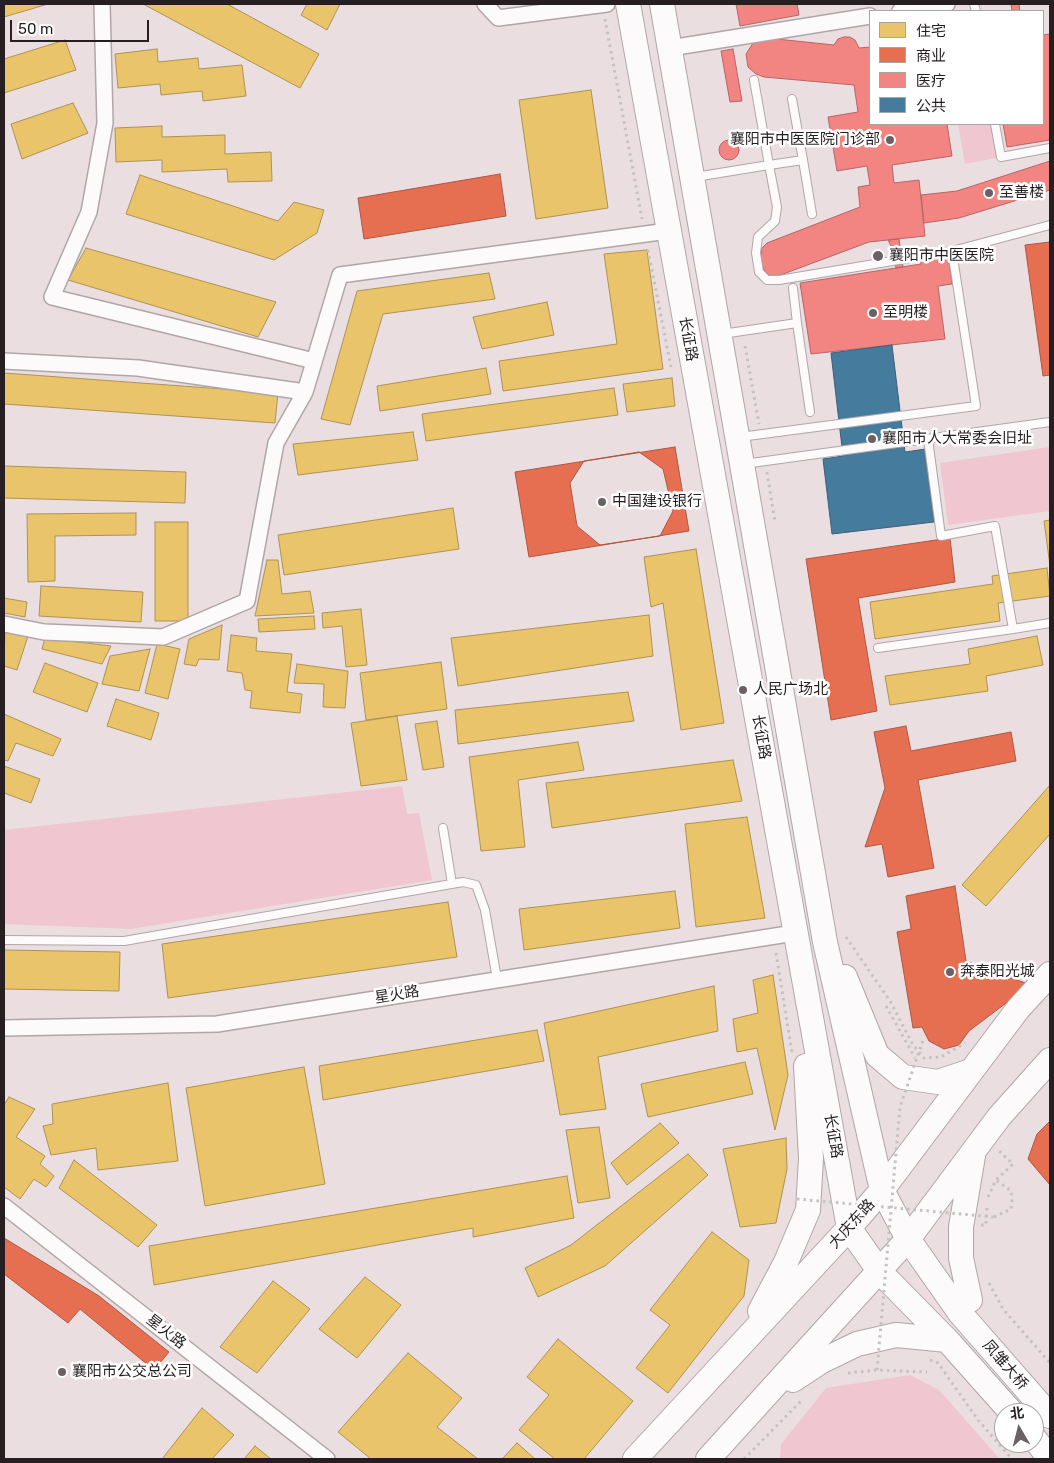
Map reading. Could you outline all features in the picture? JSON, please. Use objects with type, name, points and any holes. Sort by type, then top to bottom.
[{"type":"main road","name":"长征路","points":[[628,4],[849,1228],[880,1272],[947,1340],[1003,1403]]},
{"type":"main road","name":"长征路","points":[[662,4],[693,178],[731,333],[835,938],[886,1198],[915,1248],[965,1306],[1050,1394]]},
{"type":"main road","points":[[744,1340],[786,1262],[808,1210],[811,1158],[808,1083],[800,1005],[781,935],[778,874],[780,841]]},
{"type":"main road","points":[[835,938],[840,965],[877,1054],[903,1077],[938,1082],[971,1071]]},
{"type":"main road","name":"大庆东路","points":[[635,1459],[849,1228],[886,1198],[971,1071],[1018,1009],[1050,974]]},
{"type":"main road","points":[[708,1459],[880,1272],[915,1248],[974,1151],[999,1117],[1050,1060]]},
{"type":"main road","points":[[965,1306],[961,1258],[961,1227],[974,1151]]},
{"type":"main road","name":"凤雏大桥","points":[[965,1306],[1050,1416]]},
{"type":"main road","points":[[760,1402],[822,1361],[857,1344],[896,1335],[947,1340]]},
{"type":"street","points":[[102,4],[105,123],[89,212],[52,297],[314,361]]},
{"type":"street","points":[[485,4],[498,18],[604,4]]},
{"type":"street","points":[[907,10],[947,4]]},
{"type":"street","points":[[670,48],[869,16]]},
{"type":"street","points":[[4,624],[44,632],[163,638],[247,601],[276,443],[305,392],[340,274],[668,231]]},
{"type":"street","points":[[4,361],[138,368],[305,392]]},
{"type":"street","name":"星火路","points":[[4,1028],[217,1024],[781,935]]},
{"type":"street","name":"星火路","points":[[4,1206],[327,1459]]},
{"type":"lane","points":[[754,80],[777,207],[775,221],[758,236],[756,253],[758,272],[767,280],[779,280],[952,251],[1050,226]]},
{"type":"lane","points":[[792,99],[812,214]]},
{"type":"lane","points":[[995,125],[1001,158],[1050,148]]},
{"type":"lane","points":[[693,178],[803,160]]},
{"type":"lane","points":[[749,436],[976,406],[952,251]]},
{"type":"lane","points":[[793,288],[810,412]]},
{"type":"lane","points":[[731,333],[797,323]]},
{"type":"lane","points":[[754,463],[1050,422]]},
{"type":"lane","points":[[928,439],[941,536],[995,526],[1013,629]]},
{"type":"lane","points":[[878,648],[1050,623]]},
{"type":"lane","points":[[443,828],[452,884]]},
{"type":"lane","points":[[4,940],[124,941],[463,882],[476,885],[485,910],[497,979]]},
{"type":"path","points":[[604,4],[669,363],[674,372]]},
{"type":"path","points":[[731,333],[749,436]]},
{"type":"path","points":[[754,463],[776,529]]},
{"type":"path","points":[[781,935],[793,1063]]},
{"type":"path","points":[[835,938],[890,1001],[913,1044],[924,1058],[942,1057],[967,1043]]},
{"type":"path","points":[[886,1006],[916,1060]]},
{"type":"path","points":[[877,1370],[886,1198],[900,1107],[923,1040]]},
{"type":"path","points":[[978,1225],[986,1225],[988,1197],[996,1180],[1013,1164],[1006,1156]]},
{"type":"path","points":[[798,1199],[886,1198],[994,1217],[1011,1209],[1012,1200],[1010,1191],[996,1180]]},
{"type":"path","points":[[798,1207],[799,1190]]},
{"type":"path","points":[[978,1209],[978,1230]]},
{"type":"path","points":[[987,1280],[1003,1309],[1050,1363]]},
{"type":"path","points":[[922,1356],[938,1364],[978,1420],[1012,1459]]},
{"type":"path","points":[[871,1359],[880,1357]]},
{"type":"path","points":[[842,1374],[877,1370],[927,1372]]},
{"type":"path","points":[[744,1459],[805,1398]]},
{"type":"shaded area","points":[[958,125],[995,125],[1001,157],[965,164]]},
{"type":"shaded area","points":[[1050,447],[1050,511],[948,525],[940,463]]},
{"type":"shaded area","points":[[402,786],[407,814],[419,813],[432,880],[131,929],[4,924],[4,830]]},
{"type":"shaded area","points":[[910,1375],[939,1390],[1000,1459],[780,1459],[781,1444],[826,1388]]},
{"type":"building: 住宅","points":[[4,4],[48,4],[4,17]]},
{"type":"building: 住宅","points":[[143,4],[227,4],[319,54],[300,88]]},
{"type":"building: 住宅","points":[[307,4],[340,4],[327,30],[301,15]]},
{"type":"building: 住宅","points":[[65,40],[76,70],[4,93],[4,59]]},
{"type":"building: 住宅","points":[[157,49],[158,62],[198,58],[199,69],[242,65],[246,96],[203,101],[202,91],[161,95],[160,84],[118,88],[115,54]]},
{"type":"building: 住宅","points":[[591,90],[608,208],[536,219],[519,100]]},
{"type":"building: 住宅","points":[[73,103],[88,133],[22,159],[11,124]]},
{"type":"building: 住宅","points":[[162,126],[162,137],[225,135],[225,154],[271,152],[272,181],[228,182],[227,169],[162,172],[162,160],[116,162],[115,128]]},
{"type":"building: 住宅","points":[[140,175],[278,221],[294,202],[324,210],[317,233],[274,260],[126,214]]},
{"type":"building: 住宅","points":[[86,248],[276,302],[258,337],[68,280]]},
{"type":"building: 住宅","points":[[647,250],[663,369],[503,391],[499,361],[617,344],[604,254]]},
{"type":"building: 住宅","points":[[489,273],[495,299],[383,314],[350,425],[321,419],[357,291]]},
{"type":"building: 住宅","points":[[547,302],[554,335],[482,349],[473,317]]},
{"type":"building: 住宅","points":[[486,368],[491,394],[380,411],[377,386]]},
{"type":"building: 住宅","points":[[4,373],[278,393],[275,423],[4,404]]},
{"type":"building: 住宅","points":[[672,378],[675,406],[627,412],[623,384]]},
{"type":"building: 住宅","points":[[614,388],[618,415],[426,441],[422,414]]},
{"type":"building: 住宅","points":[[413,432],[418,460],[298,475],[293,444]]},
{"type":"building: 住宅","points":[[4,466],[186,472],[185,503],[4,498]]},
{"type":"building: 住宅","points":[[453,508],[459,549],[284,575],[278,535]]},
{"type":"building: 住宅","points":[[136,513],[136,535],[55,536],[55,581],[28,582],[27,514]]},
{"type":"building: 住宅","points":[[1050,520],[1050,566],[1044,521]]},
{"type":"building: 住宅","points":[[155,522],[188,522],[188,621],[155,621]]},
{"type":"building: 住宅","points":[[696,549],[724,723],[681,730],[663,603],[651,607],[644,557]]},
{"type":"building: 住宅","points":[[267,560],[278,560],[282,594],[310,591],[314,613],[255,616]]},
{"type":"building: 住宅","points":[[1047,568],[1050,596],[998,603],[1000,621],[875,639],[870,602],[993,584],[992,576]]},
{"type":"building: 住宅","points":[[41,586],[143,592],[141,622],[39,616]]},
{"type":"building: 住宅","points":[[4,598],[27,602],[25,617],[4,613]]},
{"type":"building: 住宅","points":[[361,609],[367,665],[346,667],[342,626],[323,628],[322,613]]},
{"type":"building: 住宅","points":[[649,615],[653,656],[458,686],[451,638]]},
{"type":"building: 住宅","points":[[314,616],[315,629],[259,632],[258,619]]},
{"type":"building: 住宅","points":[[222,625],[219,660],[199,659],[196,666],[184,664],[189,639]]},
{"type":"building: 住宅","points":[[5,629],[28,636],[17,670],[4,666]]},
{"type":"building: 住宅","points":[[231,635],[257,638],[256,651],[292,654],[287,692],[302,694],[300,713],[250,708],[252,691],[245,690],[242,673],[227,671]]},
{"type":"building: 住宅","points":[[1037,636],[1043,665],[986,676],[988,691],[890,705],[885,676],[970,664],[968,649]]},
{"type":"building: 住宅","points":[[45,638],[111,646],[102,664],[42,649]]},
{"type":"building: 住宅","points":[[157,644],[180,649],[168,699],[145,693]]},
{"type":"building: 住宅","points":[[150,649],[139,691],[102,684],[110,656]]},
{"type":"building: 住宅","points":[[441,662],[447,709],[366,720],[360,673]]},
{"type":"building: 住宅","points":[[45,663],[98,683],[87,712],[33,692]]},
{"type":"building: 住宅","points":[[297,664],[348,671],[345,708],[323,707],[324,684],[294,683]]},
{"type":"building: 住宅","points":[[628,692],[634,721],[458,744],[455,710]]},
{"type":"building: 住宅","points":[[116,699],[159,713],[151,740],[107,726]]},
{"type":"building: 住宅","points":[[4,714],[61,739],[53,756],[16,743],[8,761],[4,760]]},
{"type":"building: 住宅","points":[[397,716],[407,780],[361,786],[351,723]]},
{"type":"building: 住宅","points":[[437,721],[444,767],[423,770],[415,724]]},
{"type":"building: 住宅","points":[[578,742],[584,770],[518,780],[525,847],[481,851],[469,757]]},
{"type":"building: 住宅","points":[[733,760],[742,801],[552,828],[546,783]]},
{"type":"building: 住宅","points":[[4,766],[40,779],[31,803],[4,793]]},
{"type":"building: 住宅","points":[[1050,785],[1050,834],[986,906],[962,885]]},
{"type":"building: 住宅","points":[[747,817],[765,918],[696,927],[685,824]]},
{"type":"building: 住宅","points":[[675,891],[680,928],[524,950],[519,909]]},
{"type":"building: 住宅","points":[[448,902],[457,957],[168,998],[162,944]]},
{"type":"building: 住宅","points":[[4,950],[120,952],[119,991],[4,989]]},
{"type":"building: 住宅","points":[[773,975],[788,1075],[775,1130],[757,1048],[737,1052],[733,1019],[758,1013],[753,980]]},
{"type":"building: 住宅","points":[[714,986],[718,1031],[598,1057],[606,1109],[560,1115],[544,1023]]},
{"type":"building: 住宅","points":[[537,1030],[544,1061],[323,1100],[319,1066]]},
{"type":"building: 住宅","points":[[745,1062],[753,1094],[648,1117],[641,1084]]},
{"type":"building: 住宅","points":[[304,1067],[325,1184],[205,1206],[186,1088]]},
{"type":"building: 住宅","points":[[168,1083],[178,1161],[98,1170],[96,1148],[51,1155],[43,1126],[53,1124],[52,1104]]},
{"type":"building: 住宅","points":[[9,1097],[35,1109],[16,1137],[45,1156],[40,1164],[54,1176],[46,1187],[34,1179],[20,1199],[4,1187],[4,1105]]},
{"type":"building: 住宅","points":[[660,1123],[679,1143],[627,1185],[611,1163]]},
{"type":"building: 住宅","points":[[599,1127],[610,1198],[578,1203],[566,1130]]},
{"type":"building: 住宅","points":[[786,1138],[787,1169],[776,1223],[740,1227],[723,1149]]},
{"type":"building: 住宅","points":[[688,1154],[708,1175],[605,1266],[538,1297],[525,1268],[571,1245]]},
{"type":"building: 住宅","points":[[74,1160],[157,1225],[138,1247],[59,1188]]},
{"type":"building: 住宅","points":[[567,1176],[574,1218],[473,1237],[473,1228],[154,1285],[149,1246]]},
{"type":"building: 住宅","points":[[712,1232],[749,1260],[744,1296],[668,1393],[636,1368],[670,1325],[650,1310]]},
{"type":"building: 住宅","points":[[365,1277],[401,1305],[357,1358],[319,1329]]},
{"type":"building: 住宅","points":[[273,1281],[310,1309],[257,1373],[220,1347]]},
{"type":"building: 住宅","points":[[558,1339],[633,1401],[584,1459],[555,1459],[519,1430],[549,1395],[527,1377]]},
{"type":"building: 住宅","points":[[408,1353],[462,1398],[437,1427],[478,1459],[371,1459],[338,1432]]},
{"type":"building: 住宅","points":[[202,1408],[234,1435],[212,1459],[162,1459]]},
{"type":"building: 住宅","points":[[517,1443],[535,1459],[502,1459]]},
{"type":"building: 住宅","points":[[255,1446],[271,1459],[244,1459]]},
{"type":"building: 商业","points":[[500,174],[506,216],[364,239],[358,198]]},
{"type":"building: 商业","points":[[1050,242],[1050,375],[1043,376],[1025,245]]},
{"type":"building: 商业","name":"中国建设银行","points":[[675,447],[689,531],[529,557],[515,472]]},
{"type":"building: 商业","points":[[639,452],[663,469],[673,511],[660,536],[600,545],[577,526],[570,483],[584,461]]},
{"type":"building: 商业","points":[[950,538],[955,582],[858,598],[877,711],[831,720],[806,559]]},
{"type":"building: 商业","points":[[906,726],[911,751],[1011,732],[1016,761],[918,780],[934,868],[888,877],[882,844],[865,847],[885,788],[874,732]]},
{"type":"building: 商业","name":"奔泰阳光城","points":[[955,886],[966,961],[1028,984],[1018,994],[969,1031],[959,1045],[944,1049],[929,1041],[922,1027],[913,1028],[897,932],[911,929],[906,896]]},
{"type":"building: 商业","points":[[1050,1121],[1050,1185],[1028,1159],[1037,1134]]},
{"type":"building: 商业","points":[[4,1238],[99,1296],[169,1352],[154,1370],[80,1309],[68,1323],[4,1274]]},
{"type":"building: 医疗","points":[[736,4],[797,4],[799,15],[740,26]]},
{"type":"building: 医疗","points":[[1011,4],[1019,4],[1020,10],[1012,10]]},
{"type":"building: 医疗","points":[[1050,34],[1050,140],[1007,147],[1003,125],[1044,125],[1044,35]]},
{"type":"building: 医疗","name":"襄阳市中医医院门诊部","points":[[850,37],[855,40],[859,48],[869,47],[869,125],[947,125],[952,156],[892,165],[894,183],[919,180],[925,236],[869,242],[778,276],[770,276],[765,272],[760,261],[762,248],[767,243],[860,207],[858,187],[870,185],[867,166],[837,171],[828,117],[858,112],[854,85],[764,77],[756,74],[748,67],[746,54],[753,43],[767,38],[834,45],[838,39]]},
{"type":"building: 医疗","points":[[733,49],[742,101],[730,102],[721,51]]},
{"type":"building: 医疗","points":[[725,140],[733,140],[739,146],[739,154],[733,160],[725,160],[719,154],[719,146]]},
{"type":"building: 医疗","name":"至善楼","points":[[1050,161],[1050,190],[959,218],[924,223],[921,195],[957,191]]},
{"type":"building: 医疗","points":[[899,239],[903,267],[896,268],[893,250],[888,240]]},
{"type":"building: 医疗","name":"至明楼","points":[[948,254],[952,284],[938,286],[945,339],[811,354],[800,283],[921,264],[921,258]]},
{"type":"building: 公共","name":"襄阳市人大常委会旧址","points":[[892,345],[905,452],[926,449],[934,522],[832,534],[823,459],[843,456],[831,353]]},
{"type":"place","name":"襄阳市中医医院门诊部","points":[[890,140]]},
{"type":"place","name":"至善楼","points":[[989,193]]},
{"type":"place","name":"襄阳市中医医院","points":[[878,256]]},
{"type":"place","name":"至明楼","points":[[873,313]]},
{"type":"place","name":"襄阳市人大常委会旧址","points":[[872,439]]},
{"type":"place","name":"中国建设银行","points":[[602,502]]},
{"type":"place","name":"人民广场北","points":[[743,690]]},
{"type":"place","name":"奔泰阳光城","points":[[950,972]]},
{"type":"place","name":"襄阳市公交总公司","points":[[62,1372]]}]
